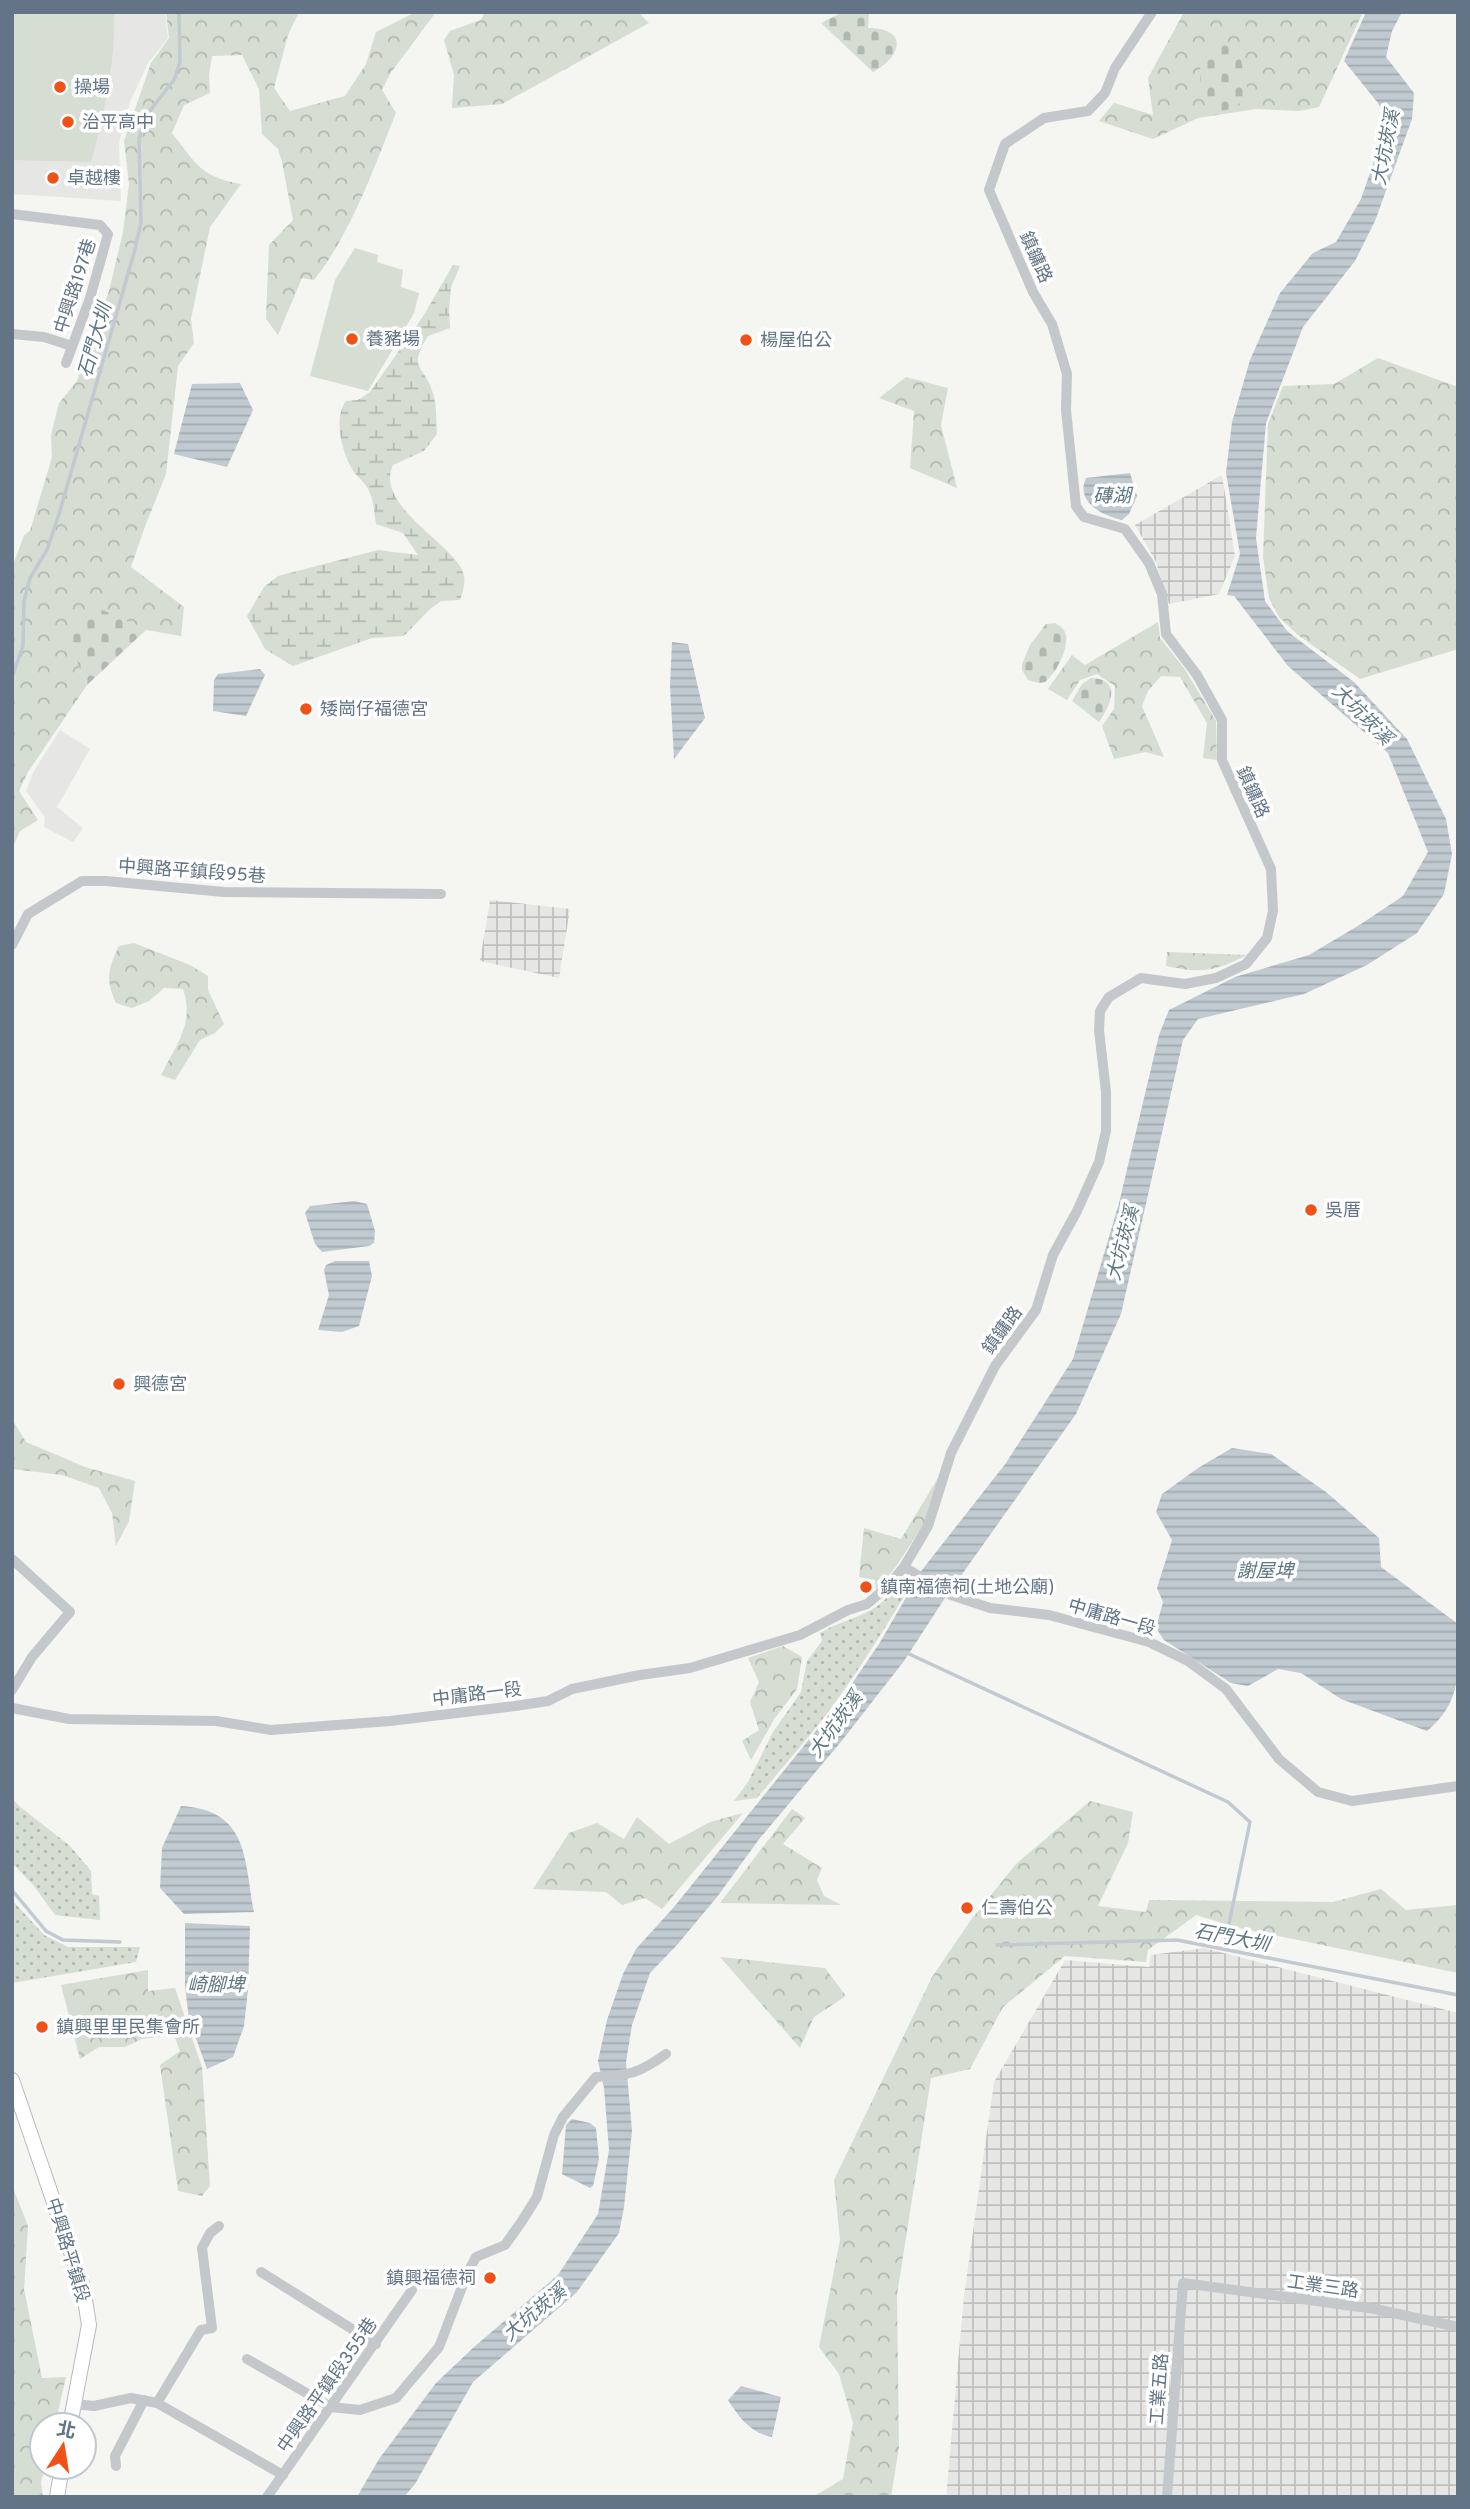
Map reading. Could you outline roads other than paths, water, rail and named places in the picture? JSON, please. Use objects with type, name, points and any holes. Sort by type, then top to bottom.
[{"type":"street","name":"鎮鏞路","points":[[904,1567],[928,1526],[951,1453],[995,1366],[1036,1310],[1053,1255],[1077,1212],[1099,1162],[1106,1131],[1106,1092],[1098,1030],[1100,1011],[1110,997],[1141,978],[1185,984],[1216,978],[1246,964],[1267,939],[1273,911],[1270,869],[1222,761],[1222,720],[1197,675],[1166,634],[1162,594],[1149,563],[1125,529],[1084,516],[1076,506],[1066,410],[1067,374],[1052,324],[1033,292],[989,190],[1005,144],[1044,118],[1088,111],[1105,93],[1115,68],[1152,12]]},
{"type":"street","name":"中興路197巷","points":[[12,214],[100,225],[108,234],[90,298],[66,363]]},
{"type":"street","points":[[12,334],[44,337],[72,346]]},
{"type":"street","name":"中興路平鎮段95巷","points":[[12,945],[28,914],[82,881],[224,892],[441,894]]},
{"type":"street","points":[[12,1559],[70,1612],[32,1657],[12,1689]]},
{"type":"street","name":"中庸路一段","points":[[12,1708],[69,1719],[216,1721],[271,1730],[390,1721],[548,1701],[572,1689],[690,1668],[800,1635],[848,1610],[867,1604],[886,1588],[904,1567],[951,1595],[990,1608],[1049,1615],[1149,1642],[1188,1661],[1226,1689],[1279,1759],[1318,1792],[1352,1801],[1458,1786]]},
{"type":"street","points":[[247,2359],[331,2407],[360,2410],[396,2398],[439,2347],[476,2257],[505,2245],[537,2197],[558,2127],[573,2103],[596,2077],[631,2075],[649,2067],[666,2054]]},
{"type":"street","name":"中興路平鎮段","points":[[12,2080],[83,2287],[89,2325],[73,2411]]},
{"type":"street","points":[[157,2403],[201,2330],[212,2328],[202,2248],[210,2233],[219,2226]]},
{"type":"street","points":[[261,2272],[376,2344]]},
{"type":"street","name":"工業三路","points":[[1183,2283],[1375,2309],[1458,2327]]},
{"type":"street","name":"工業五路","points":[[1167,2497],[1183,2283]]},
{"type":"street","name":"中興路平鎮段355巷","points":[[267,2497],[412,2290]]},
{"type":"street","points":[[74,2404],[94,2406],[131,2398],[157,2403],[283,2475]]},
{"type":"street","points":[[116,2466],[115,2456],[144,2400]]},
{"type":"water","name":"大坑崁溪","points":[[1366,12],[1402,12],[1392,31],[1386,57],[1414,93],[1412,119],[1375,221],[1355,261],[1303,327],[1266,423],[1256,538],[1265,601],[1287,631],[1354,682],[1407,739],[1446,819],[1452,854],[1444,894],[1417,933],[1367,965],[1304,994],[1198,1019],[1183,1040],[1121,1314],[1076,1414],[943,1601],[904,1661],[840,1743],[760,1838],[717,1897],[650,1973],[632,2025],[626,2062],[632,2131],[619,2233],[577,2292],[473,2382],[415,2484],[404,2497],[357,2497],[379,2459],[436,2383],[558,2275],[598,2214],[609,2150],[604,2088],[598,2061],[607,2020],[623,1974],[636,1949],[674,1907],[840,1701],[879,1644],[922,1570],[1006,1463],[1073,1359],[1119,1203],[1159,1035],[1169,1010],[1235,977],[1309,955],[1361,924],[1403,896],[1428,852],[1388,753],[1288,666],[1234,596],[1227,595],[1240,554],[1226,473],[1232,422],[1250,360],[1280,293],[1313,253],[1336,242],[1361,199],[1381,141],[1385,117],[1378,103],[1344,61]]},
{"type":"water","points":[[240,383],[253,410],[227,467],[174,454],[192,384]]},
{"type":"water","name":"磚湖","points":[[1130,473],[1137,496],[1129,514],[1122,520],[1099,511],[1084,494],[1086,478]]},
{"type":"water","points":[[672,642],[688,644],[705,718],[674,759],[670,686]]},
{"type":"water","points":[[260,669],[265,675],[246,716],[213,711],[214,680],[218,674]]},
{"type":"water","points":[[354,1201],[367,1204],[375,1231],[374,1243],[369,1246],[322,1252],[315,1244],[305,1213],[310,1206]]},
{"type":"water","points":[[335,1261],[369,1261],[372,1276],[359,1326],[342,1332],[318,1330],[329,1295],[324,1270],[326,1265]]},
{"type":"water","name":"謝屋埤","points":[[1232,1448],[1271,1454],[1326,1492],[1379,1538],[1381,1567],[1458,1624],[1458,1669],[1453,1695],[1439,1720],[1427,1731],[1341,1699],[1301,1673],[1278,1669],[1248,1686],[1231,1683],[1164,1640],[1156,1628],[1163,1602],[1157,1588],[1172,1540],[1156,1512],[1162,1494]]},
{"type":"water","points":[[181,1806],[203,1810],[220,1817],[231,1827],[244,1856],[254,1912],[184,1914],[160,1888],[162,1848]]},
{"type":"water","name":"崎腳埤","points":[[185,1923],[250,1926],[244,2026],[233,2057],[207,2069],[189,2019],[185,1987]]},
{"type":"water","points":[[572,2119],[590,2123],[596,2128],[599,2159],[593,2186],[590,2188],[562,2174],[566,2125]]},
{"type":"water","points":[[741,2386],[781,2397],[772,2437],[751,2428],[728,2400]]},
{"type":"waterway","name":"石門大圳","points":[[12,677],[23,646],[24,601],[30,578],[47,550],[60,511],[134,253],[141,223],[139,139],[145,117],[174,80],[180,62],[179,12]]},
{"type":"waterway","points":[[907,1653],[1228,1802],[1250,1822],[1224,1948]]},
{"type":"waterway","name":"石門大圳","points":[[12,1890],[46,1931],[63,1940],[120,1942]]},
{"type":"waterway","name":"石門大圳","points":[[997,1945],[1177,1940],[1458,1995]]},
{"type":"place","name":"操場","points":[[60,87]]},
{"type":"place","name":"治平高中","points":[[68,122]]},
{"type":"place","name":"卓越樓","points":[[53,178]]},
{"type":"place","name":"養豬場","points":[[352,339]]},
{"type":"place","name":"楊屋伯公","points":[[746,340]]},
{"type":"place","name":"矮崗仔福德宮","points":[[306,709]]},
{"type":"place","name":"吳厝","points":[[1311,1210]]},
{"type":"place","name":"興德宮","points":[[119,1384]]},
{"type":"place","name":"鎮南福德祠(土地公廟)","points":[[866,1587]]},
{"type":"place","name":"仁壽伯公","points":[[967,1908]]},
{"type":"place","name":"鎮興里里民集會所","points":[[42,2027]]},
{"type":"place","name":"鎮興福德祠","points":[[490,2278]]}]
